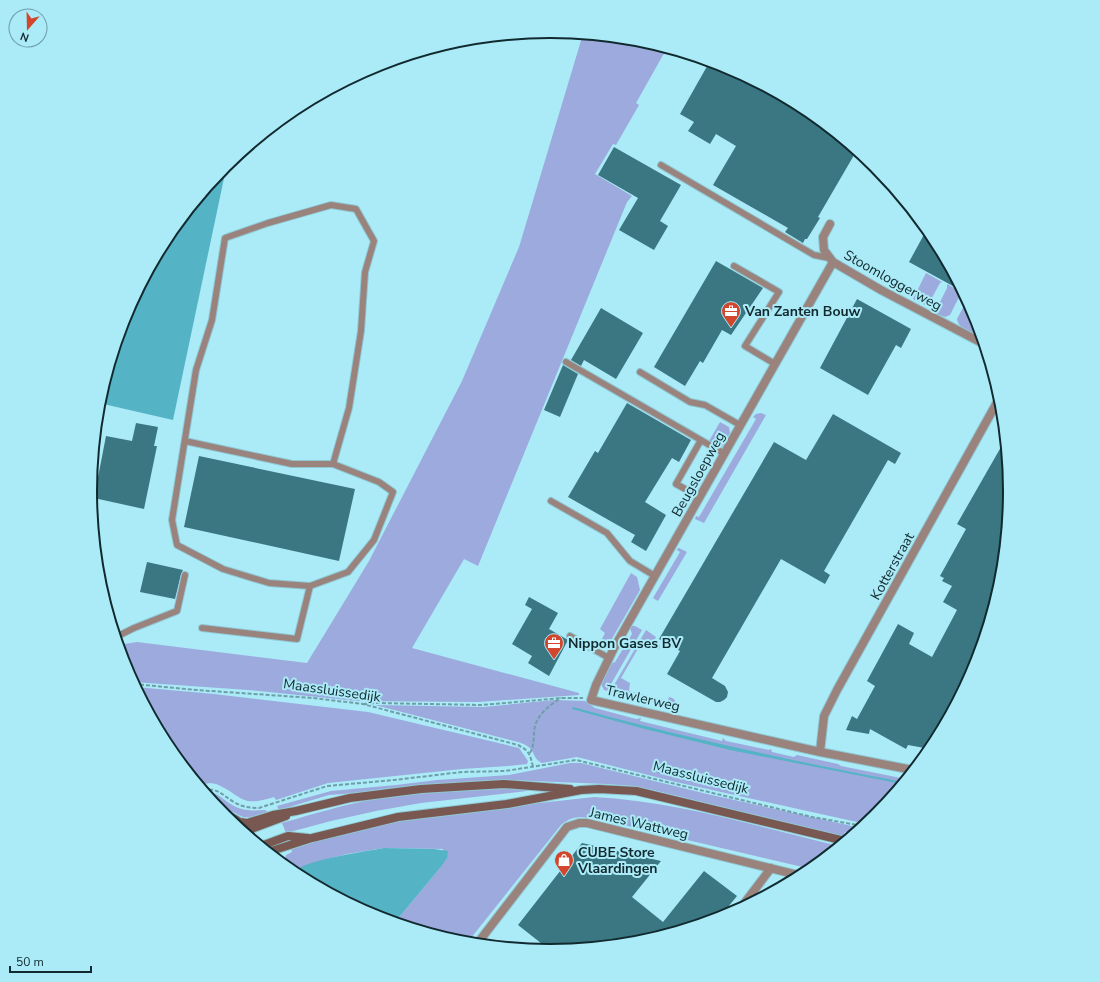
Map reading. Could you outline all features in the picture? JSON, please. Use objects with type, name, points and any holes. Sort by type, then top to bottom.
[{"type":"street","points":[[830,224],[823,237],[824,250],[831,260]]},
{"type":"street","name":"Stoomloggerweg","points":[[831,260],[881,290],[977,341]]},
{"type":"street","name":"Beugsloepweg","points":[[591,700],[596,685],[609,658],[775,364],[831,260]]},
{"type":"street","name":"Kotterstraat","points":[[820,752],[824,716],[837,690],[995,407]]},
{"type":"street","name":"Trawlerweg","points":[[591,700],[820,752],[907,769]]},
{"type":"street","name":"Maassluissedijk","points":[[241,822],[247,823],[273,815],[296,812],[350,798],[421,789],[504,784],[581,790]]},
{"type":"street","name":"Maassluissedijk","points":[[274,850],[312,838],[398,816],[507,804],[599,788],[636,791],[839,840]]},
{"type":"street","name":"Maassluissedijk","points":[[250,832],[296,812]]},
{"type":"street","name":"James Wattweg","points":[[481,938],[567,827],[572,824],[587,823],[792,874]]},
{"type":"street","name":"Maassluissedijk","points":[[266,844],[288,836],[312,838]]},
{"type":"street","points":[[749,898],[771,868]]},
{"type":"lane","points":[[661,165],[814,255],[831,260]]},
{"type":"lane","points":[[185,441],[292,464],[333,464],[379,482],[392,492],[374,540],[348,572],[310,586],[269,583],[223,569],[177,545],[172,520],[196,370],[212,320],[225,238],[268,223],[331,205],[356,209],[374,241],[365,272],[361,331],[349,408],[333,464]]},
{"type":"lane","points":[[734,266],[779,292],[745,346],[775,364]]},
{"type":"lane","points":[[566,362],[724,454]]},
{"type":"lane","points":[[640,372],[690,402],[705,405],[740,425]]},
{"type":"lane","points":[[700,497],[676,484],[701,440]]},
{"type":"lane","points":[[551,501],[607,533],[630,561],[655,576]]},
{"type":"lane","points":[[120,635],[177,611],[185,575]]},
{"type":"lane","points":[[202,628],[297,639],[310,586]]},
{"type":"lane","points":[[570,636],[609,658]]},
{"type":"path","name":"Maassluissedijk","points":[[141,685],[313,698],[363,704],[518,745],[530,753]]},
{"type":"path","name":"Trawlerweg","points":[[363,704],[482,705],[562,698],[581,698],[591,700]]},
{"type":"path","points":[[533,767],[530,753],[534,741],[536,724],[547,708],[562,698]]},
{"type":"path","name":"Maassluissedijk","points":[[208,789],[217,790],[236,804],[259,808],[327,786],[462,772],[505,770],[576,760],[812,817],[856,825]]},
{"type":"shaded area","points":[[581,39],[609,42],[664,52],[636,103],[639,105],[616,145],[613,144],[595,174],[632,196],[627,202],[478,566],[464,559],[412,648],[579,693],[579,695],[478,702],[357,701],[248,690],[140,682],[124,644],[137,642],[307,663],[369,561],[462,381],[519,247]]},
{"type":"shaded area","points":[[224,177],[173,420],[106,405],[112,374],[131,318],[158,264],[173,239],[191,215],[209,192]]},
{"type":"shaded area","points":[[926,273],[942,282],[929,303],[925,305],[913,299]]},
{"type":"shaded area","points":[[947,284],[955,288],[959,297],[950,315],[945,317],[936,312],[947,288]]},
{"type":"shaded area","points":[[964,307],[975,336],[960,326],[957,319]]},
{"type":"shaded area","points":[[761,413],[766,415],[704,523],[695,519],[696,516],[699,517],[756,419],[753,417],[756,414]]},
{"type":"shaded area","points":[[720,422],[729,427],[730,433],[721,448],[709,441]]},
{"type":"shaded area","points":[[678,548],[687,552],[658,601],[653,598],[680,552],[677,550]]},
{"type":"shaded area","points":[[631,573],[637,577],[640,590],[606,649],[604,647],[606,643],[601,641],[605,633],[600,629]]},
{"type":"shaded area","points":[[632,626],[642,630],[607,691],[604,690],[601,684],[610,664],[615,662],[632,634],[630,628]]},
{"type":"shaded area","points":[[646,630],[656,637],[654,641],[660,646],[659,649],[643,640],[621,678],[630,683],[629,691],[668,701],[669,697],[673,698],[677,707],[618,694],[615,690],[614,685]]},
{"type":"shaded area","points":[[142,688],[214,694],[368,712],[519,748],[528,761],[527,764],[462,769],[328,783],[276,800],[274,797],[263,800],[248,801],[242,799],[225,788],[210,783],[204,784],[173,743]]},
{"type":"shaded area","points":[[554,700],[585,701],[595,708],[636,719],[641,718],[640,721],[722,741],[723,738],[726,741],[769,750],[771,749],[772,752],[794,757],[797,755],[838,764],[841,766],[900,778],[891,790],[859,822],[676,782],[577,757],[542,763],[537,759],[530,748],[522,743],[375,705],[484,707]]},
{"type":"shaded area","points":[[573,707],[737,748],[898,781],[897,783],[730,750],[572,709]]},
{"type":"shaded area","points":[[570,763],[581,763],[707,794],[854,827],[848,833],[845,832],[843,836],[633,786],[506,780],[475,781],[384,791],[329,795],[279,810],[277,806],[331,791],[437,780],[509,775]]},
{"type":"shaded area","points":[[527,787],[527,791],[421,803],[376,811],[286,833],[282,823],[351,804],[412,793]]},
{"type":"shaded area","points":[[212,793],[238,808],[265,810],[269,813],[243,817],[230,811]]},
{"type":"shaded area","points":[[594,797],[625,799],[686,809],[833,844],[803,867],[598,819],[583,817],[574,818],[561,825],[472,937],[433,929],[398,918],[440,868],[443,849],[384,848],[347,854],[309,864],[299,869],[285,858],[286,855],[292,852],[291,848],[405,818]]},
{"type":"shaded area","points":[[384,848],[434,849],[448,851],[447,858],[440,868],[398,918],[377,910],[350,897],[298,868],[310,863]]},
{"type":"building","points":[[707,66],[750,85],[802,114],[854,155],[818,217],[820,218],[803,243],[785,232],[788,228],[713,185],[736,146],[716,134],[710,144],[688,131],[694,122],[680,114]]},
{"type":"building","points":[[614,147],[681,185],[660,221],[668,226],[654,250],[619,230],[638,198],[598,175]]},
{"type":"building","points":[[924,235],[954,286],[909,262]]},
{"type":"building","points":[[716,261],[763,288],[731,335],[722,330],[703,363],[700,361],[685,386],[654,367]]},
{"type":"building","points":[[857,299],[911,329],[901,348],[896,345],[868,395],[820,368]]},
{"type":"building","points":[[601,308],[643,333],[616,379],[584,360],[581,366],[571,360]]},
{"type":"building","points":[[563,365],[578,374],[560,417],[544,410]]},
{"type":"building","points":[[627,403],[691,440],[679,462],[672,458],[645,502],[666,515],[646,551],[631,542],[635,535],[568,497],[595,451],[598,453]]},
{"type":"building","points":[[833,414],[901,453],[895,464],[888,460],[824,571],[830,575],[825,584],[781,559],[712,678],[725,686],[728,692],[727,697],[724,700],[716,702],[667,674],[680,651],[659,639],[774,442],[806,460]]},
{"type":"building","points":[[136,423],[158,427],[154,446],[157,446],[144,509],[97,499],[97,481],[106,436],[132,441]]},
{"type":"building","points":[[1001,448],[1003,491],[1002,521],[999,550],[988,608],[969,664],[942,718],[923,748],[908,745],[906,749],[870,729],[869,734],[846,730],[852,716],[857,719],[875,686],[867,681],[898,624],[914,633],[909,644],[932,657],[957,610],[943,602],[952,586],[942,581],[944,578],[940,576],[966,529],[957,524]]},
{"type":"building","points":[[199,456],[355,489],[339,561],[184,527]]},
{"type":"building","points":[[147,562],[183,570],[175,599],[140,592]]},
{"type":"building","points":[[529,597],[558,613],[549,629],[568,640],[549,676],[528,663],[532,656],[512,644],[532,609],[525,605]]},
{"type":"building","points":[[582,843],[661,861],[632,897],[663,922],[704,871],[737,896],[727,908],[696,920],[667,929],[609,940],[580,943],[542,944],[518,925]]},
{"type":"place","name":"Van Zanten Bouw","points":[[731,328]]},
{"type":"place","name":"Nippon Gases BV","points":[[554,660]]},
{"type":"place","name":"CUBE Store Vlaardingen","points":[[564,877]]}]
